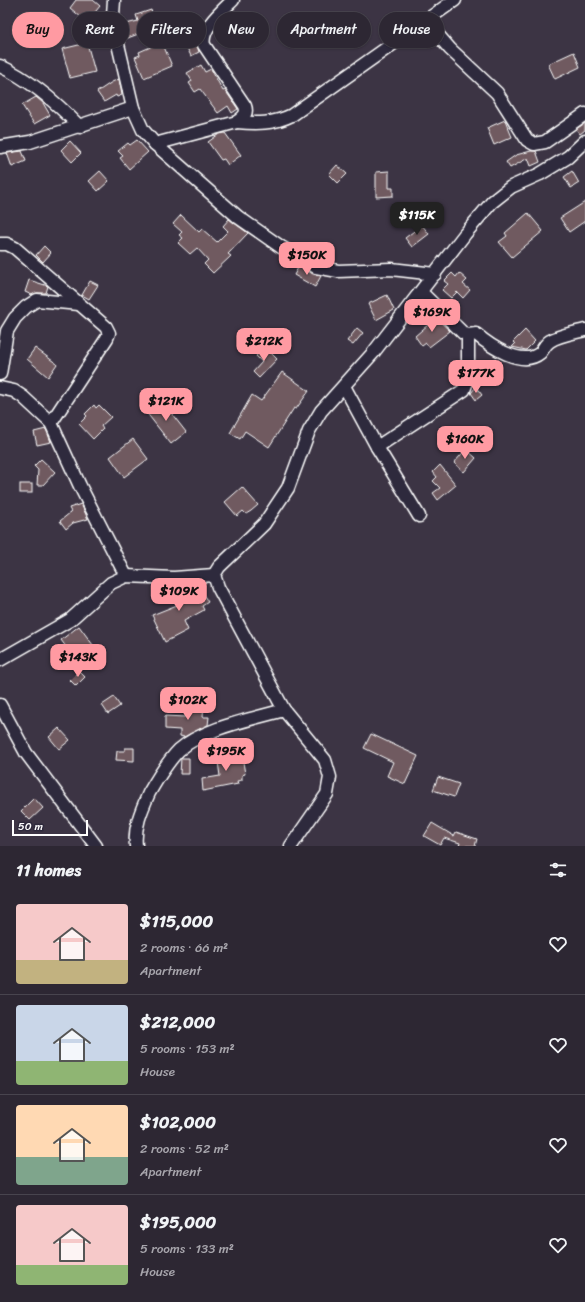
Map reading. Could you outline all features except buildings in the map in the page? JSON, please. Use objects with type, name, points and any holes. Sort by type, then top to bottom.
[{"type":"street","points":[[114,0],[113,15],[117,40],[133,108],[143,130],[155,144],[238,217],[281,247],[316,267],[338,271],[391,269],[435,274]]},
{"type":"street","points":[[437,12],[455,0]]},
{"type":"street","points":[[231,1],[205,31],[203,39],[204,45],[245,106],[245,115],[237,122]]},
{"type":"street","points":[[444,41],[497,93],[527,140],[534,144],[546,142],[585,114]]},
{"type":"street","points":[[155,144],[237,122],[281,121],[292,116],[386,48]]},
{"type":"street","points":[[0,66],[15,72],[33,85],[67,113],[80,127]]},
{"type":"street","points":[[0,147],[30,142],[80,127],[133,108]]},
{"type":"street","points":[[291,846],[327,794],[330,777],[325,760],[284,710],[218,588],[214,575],[219,567],[268,518],[288,488],[309,431],[317,418],[374,353],[492,202],[511,187],[540,174],[568,157],[585,141]]},
{"type":"street","points":[[0,244],[7,244],[15,248],[106,327],[109,333],[108,338],[51,423]]},
{"type":"street","points":[[421,292],[454,325],[468,335],[476,334],[484,341],[512,357],[532,357],[539,354],[549,341],[585,330]]},
{"type":"street","points":[[0,374],[8,331],[15,318],[26,307],[37,300],[79,304]]},
{"type":"street","points":[[377,447],[464,390],[468,379],[468,335]]},
{"type":"street","points":[[344,386],[377,447],[419,516]]},
{"type":"street","points":[[0,388],[14,391],[23,397],[51,423],[80,486],[126,576]]},
{"type":"street","points":[[0,660],[70,620],[111,583],[126,576],[174,578],[214,575]]},
{"type":"street","points":[[0,705],[26,753],[96,846]]},
{"type":"street","points":[[136,846],[137,824],[142,808],[168,763],[179,750],[206,734],[284,710]]}]
